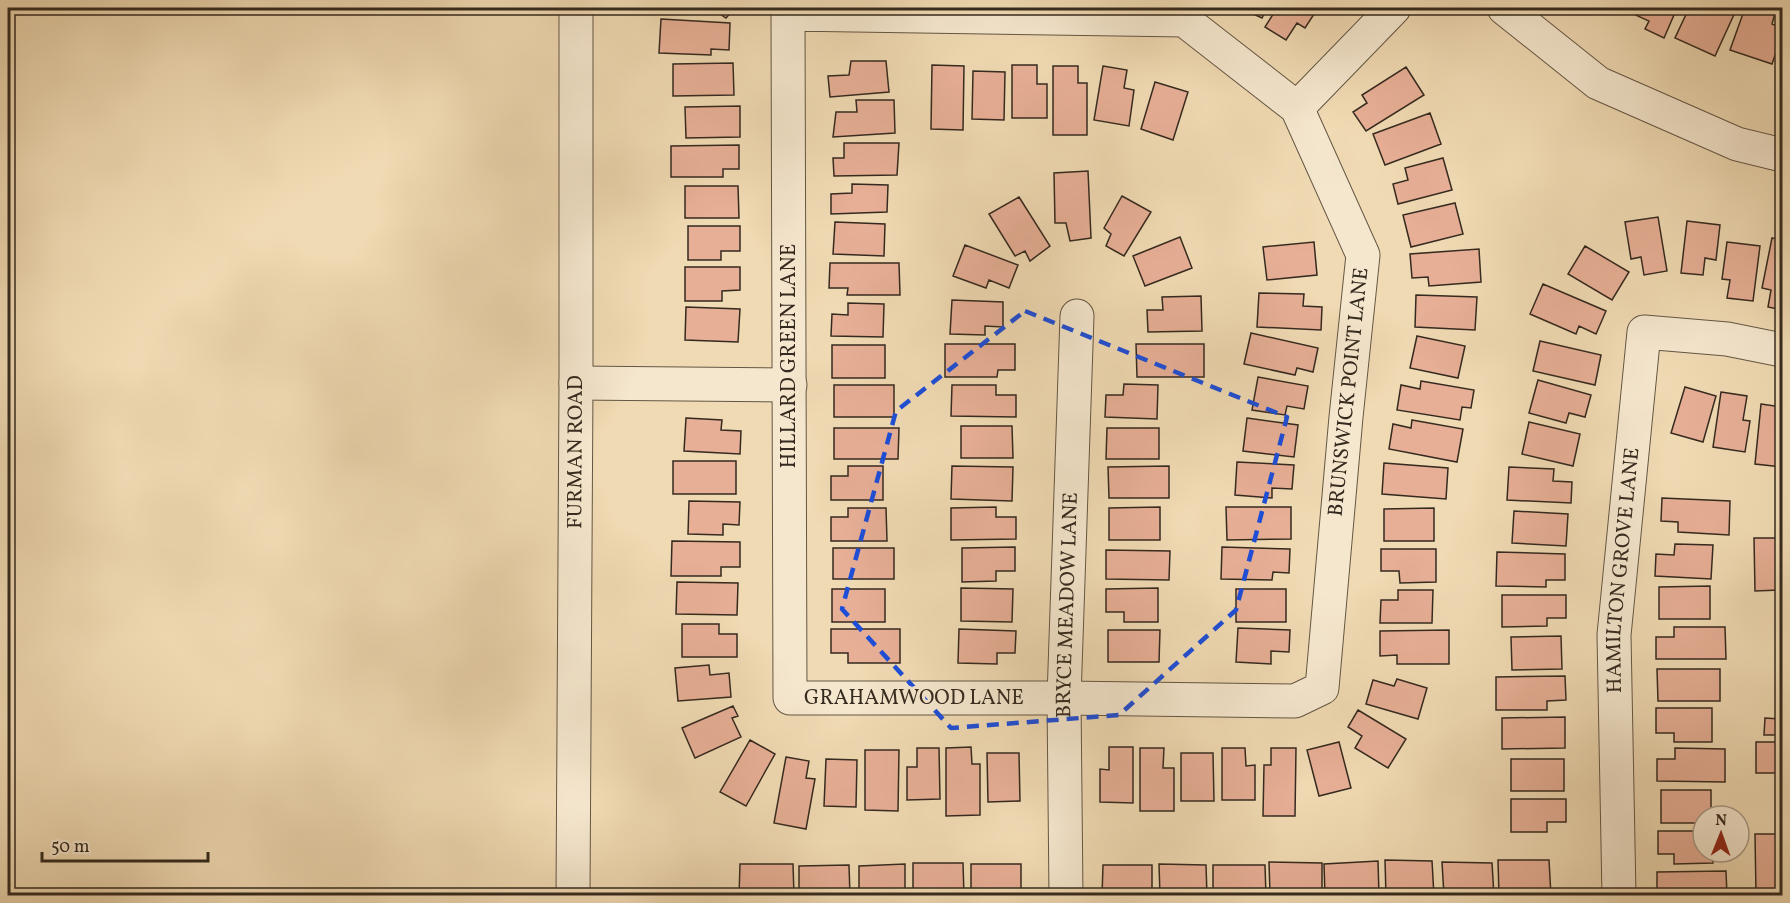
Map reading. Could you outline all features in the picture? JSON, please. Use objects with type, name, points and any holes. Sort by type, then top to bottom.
[{"type":"street","name":"FURMAN ROAD","points":[[573,896],[576,8]]},
{"type":"street","points":[[1297,108],[1394,8]]},
{"type":"street","points":[[1504,8],[1598,83],[1737,144],[1782,155]]},
{"type":"street","name":"BRUNSWICK POINT LANE","points":[[788,14],[1184,20],[1297,108],[1362,255],[1322,688]]},
{"type":"street","name":"HILLARD GREEN LANE","points":[[788,14],[790,698]]},
{"type":"street","name":"BRYCE MEADOW LANE","points":[[1066,896],[1064,698],[1077,316]]},
{"type":"street","name":"HAMILTON GROVE LANE","points":[[1619,896],[1614,635],[1644,332],[1727,339],[1782,350]]},
{"type":"street","points":[[576,383],[790,385]]},
{"type":"street","name":"GRAHAMWOOD LANE","points":[[790,698],[1295,701],[1322,688]]},
{"type":"highlighted area","points":[[1025,311],[1287,417],[1236,610],[1119,715],[951,728],[842,609],[896,411]]},
{"type":"building","points":[[711,8],[735,8],[726,18]]},
{"type":"building","points":[[1240,8],[1267,8],[1262,18]]},
{"type":"building","points":[[1277,8],[1318,8],[1305,28],[1297,23],[1286,40],[1265,27]]},
{"type":"building","points":[[1631,8],[1677,8],[1664,38],[1645,29],[1649,21],[1629,12]]},
{"type":"building","points":[[1689,8],[1737,8],[1715,56],[1675,38]]},
{"type":"building","points":[[1745,8],[1759,8],[1775,13],[1772,24],[1782,28],[1782,35],[1772,64],[1730,50]]},
{"type":"building","points":[[661,19],[730,23],[729,50],[711,49],[711,55],[659,53]]},
{"type":"building","points":[[851,61],[886,61],[889,92],[830,97],[828,76],[849,75]]},
{"type":"building","points":[[733,63],[734,95],[673,96],[673,64]]},
{"type":"building","points":[[932,65],[964,66],[963,130],[931,129]]},
{"type":"building","points":[[1012,65],[1037,65],[1037,84],[1047,84],[1047,118],[1012,118]]},
{"type":"building","points":[[1053,66],[1078,66],[1078,83],[1087,83],[1087,135],[1053,135]]},
{"type":"building","points":[[1103,66],[1127,70],[1124,88],[1134,90],[1129,126],[1094,120]]},
{"type":"building","points":[[1406,67],[1424,95],[1366,131],[1353,112],[1367,103],[1362,95]]},
{"type":"building","points":[[973,71],[1005,72],[1004,120],[972,119]]},
{"type":"building","points":[[1155,82],[1188,92],[1173,140],[1141,129]]},
{"type":"building","points":[[856,100],[894,100],[895,133],[833,137],[836,112],[857,112]]},
{"type":"building","points":[[740,106],[740,137],[686,138],[685,107]]},
{"type":"building","points":[[1430,113],[1441,144],[1385,165],[1373,134]]},
{"type":"building","points":[[844,143],[899,143],[897,175],[834,176],[833,158],[844,158]]},
{"type":"building","points":[[739,145],[739,169],[723,169],[723,177],[671,177],[671,146]]},
{"type":"building","points":[[1443,158],[1452,190],[1398,204],[1393,184],[1408,180],[1405,168]]},
{"type":"building","points":[[1088,171],[1091,238],[1070,241],[1066,223],[1055,223],[1054,173]]},
{"type":"building","points":[[852,184],[888,185],[887,212],[831,214],[831,194],[852,193]]},
{"type":"building","points":[[685,186],[738,186],[739,218],[685,218]]},
{"type":"building","points":[[1122,196],[1151,212],[1124,256],[1106,246],[1111,234],[1104,228]]},
{"type":"building","points":[[1019,197],[1050,246],[1030,261],[1025,251],[1015,256],[989,214]]},
{"type":"building","points":[[1455,203],[1463,234],[1411,247],[1403,215]]},
{"type":"building","points":[[1658,217],[1667,271],[1644,275],[1641,257],[1631,259],[1625,222]]},
{"type":"building","points":[[1687,221],[1720,225],[1716,260],[1705,258],[1703,275],[1681,273]]},
{"type":"building","points":[[835,222],[885,224],[884,256],[833,254]]},
{"type":"building","points":[[688,226],[740,226],[740,251],[721,251],[721,260],[688,260]]},
{"type":"building","points":[[1180,237],[1192,268],[1145,286],[1133,256]]},
{"type":"building","points":[[1772,238],[1782,240],[1782,310],[1768,307],[1771,290],[1762,288]]},
{"type":"building","points":[[1314,242],[1317,275],[1267,280],[1263,247]]},
{"type":"building","points":[[1727,242],[1760,246],[1753,301],[1727,298],[1730,280],[1722,279]]},
{"type":"building","points":[[965,245],[1018,265],[1009,288],[989,280],[986,288],[953,276]]},
{"type":"building","points":[[1585,246],[1629,272],[1612,300],[1568,274]]},
{"type":"building","points":[[1479,249],[1481,282],[1429,286],[1428,277],[1412,278],[1410,254]]},
{"type":"building","points":[[830,263],[899,263],[900,295],[847,295],[848,288],[829,288]]},
{"type":"building","points":[[685,267],[740,267],[740,290],[722,291],[722,301],[685,301]]},
{"type":"building","points":[[1543,284],[1606,311],[1596,334],[1579,326],[1576,334],[1530,314]]},
{"type":"building","points":[[1259,293],[1304,294],[1303,306],[1322,307],[1321,330],[1257,327]]},
{"type":"building","points":[[1416,295],[1477,297],[1475,330],[1415,327]]},
{"type":"building","points":[[1201,296],[1202,331],[1148,332],[1147,310],[1163,310],[1162,297]]},
{"type":"building","points":[[952,300],[1003,302],[1003,327],[985,326],[985,335],[950,334]]},
{"type":"building","points":[[848,303],[884,304],[883,337],[831,336],[832,314],[848,315]]},
{"type":"building","points":[[686,307],[740,309],[738,342],[685,340]]},
{"type":"building","points":[[1251,333],[1318,348],[1313,372],[1297,368],[1295,375],[1244,364]]},
{"type":"building","points":[[1417,336],[1465,346],[1458,378],[1410,368]]},
{"type":"building","points":[[1540,341],[1601,355],[1595,385],[1533,371]]},
{"type":"building","points":[[945,344],[1015,344],[1015,370],[998,370],[997,377],[945,377]]},
{"type":"building","points":[[1136,344],[1204,344],[1204,377],[1137,377]]},
{"type":"building","points":[[832,345],[885,345],[885,378],[832,378]]},
{"type":"building","points":[[1258,377],[1308,386],[1304,409],[1287,406],[1285,415],[1252,410]]},
{"type":"building","points":[[1538,380],[1591,395],[1585,417],[1569,413],[1566,423],[1529,413]]},
{"type":"building","points":[[1421,381],[1474,390],[1471,408],[1462,407],[1460,420],[1397,410],[1401,385],[1420,389]]},
{"type":"building","points":[[1124,384],[1158,385],[1157,419],[1105,417],[1106,395],[1123,395]]},
{"type":"building","points":[[834,385],[894,385],[894,417],[834,417]]},
{"type":"building","points":[[952,385],[996,385],[996,395],[1016,395],[1016,417],[951,416]]},
{"type":"building","points":[[1685,387],[1716,396],[1703,442],[1671,433]]},
{"type":"building","points":[[1721,392],[1747,396],[1743,420],[1750,421],[1745,452],[1713,447]]},
{"type":"building","points":[[1761,404],[1782,407],[1782,467],[1755,464]]},
{"type":"building","points":[[686,418],[722,420],[721,430],[741,431],[740,454],[684,451]]},
{"type":"building","points":[[1247,418],[1298,425],[1294,457],[1243,451]]},
{"type":"building","points":[[1412,420],[1463,429],[1457,462],[1389,449],[1393,424],[1411,428]]},
{"type":"building","points":[[1529,422],[1580,434],[1573,466],[1522,454]]},
{"type":"building","points":[[961,426],[1012,426],[1013,458],[961,458]]},
{"type":"building","points":[[834,428],[899,428],[898,459],[834,459]]},
{"type":"building","points":[[1107,428],[1159,428],[1159,459],[1106,459]]},
{"type":"building","points":[[673,461],[736,461],[736,494],[673,494]]},
{"type":"building","points":[[1237,462],[1294,465],[1292,489],[1272,488],[1272,498],[1235,495]]},
{"type":"building","points":[[1384,463],[1448,468],[1446,499],[1382,494]]},
{"type":"building","points":[[848,466],[883,466],[883,500],[831,500],[831,476],[848,476]]},
{"type":"building","points":[[952,466],[1013,467],[1012,501],[951,499]]},
{"type":"building","points":[[1169,466],[1169,498],[1109,498],[1108,467]]},
{"type":"building","points":[[1509,467],[1554,469],[1553,481],[1572,482],[1571,503],[1507,500]]},
{"type":"building","points":[[1662,498],[1730,501],[1729,535],[1678,532],[1678,522],[1661,521]]},
{"type":"building","points":[[689,501],[740,502],[739,525],[723,524],[723,535],[688,534]]},
{"type":"building","points":[[996,507],[996,517],[1016,517],[1016,539],[951,540],[951,508]]},
{"type":"building","points":[[1160,507],[1160,540],[1109,540],[1109,508]]},
{"type":"building","points":[[1226,507],[1291,507],[1291,539],[1227,540]]},
{"type":"building","points":[[848,508],[886,508],[887,541],[831,541],[831,517],[848,517]]},
{"type":"building","points":[[1434,508],[1434,541],[1384,541],[1384,509]]},
{"type":"building","points":[[1514,511],[1568,514],[1566,546],[1512,543]]},
{"type":"building","points":[[1754,538],[1782,538],[1782,590],[1755,591]]},
{"type":"building","points":[[672,541],[740,542],[740,567],[721,567],[721,576],[671,576]]},
{"type":"building","points":[[1675,544],[1713,545],[1711,579],[1655,576],[1656,554],[1674,555]]},
{"type":"building","points":[[1015,547],[1015,571],[996,571],[996,581],[962,582],[962,548]]},
{"type":"building","points":[[1222,547],[1290,549],[1289,573],[1273,572],[1272,580],[1221,579]]},
{"type":"building","points":[[833,548],[894,548],[894,579],[833,579]]},
{"type":"building","points":[[1381,549],[1436,549],[1436,582],[1400,583],[1399,571],[1381,571]]},
{"type":"building","points":[[1106,550],[1170,551],[1169,580],[1106,579]]},
{"type":"building","points":[[1497,552],[1565,554],[1565,580],[1546,580],[1546,587],[1496,586]]},
{"type":"building","points":[[677,582],[738,583],[737,615],[676,614]]},
{"type":"building","points":[[1710,586],[1710,619],[1659,619],[1659,587]]},
{"type":"building","points":[[961,588],[1013,589],[1012,622],[961,621]]},
{"type":"building","points":[[1158,588],[1158,622],[1124,622],[1124,612],[1106,612],[1106,589]]},
{"type":"building","points":[[832,589],[885,589],[885,622],[832,622]]},
{"type":"building","points":[[1236,589],[1286,589],[1286,622],[1236,622]]},
{"type":"building","points":[[1398,590],[1433,590],[1432,623],[1380,623],[1381,600],[1398,600]]},
{"type":"building","points":[[1502,595],[1566,595],[1566,618],[1547,618],[1547,626],[1502,627]]},
{"type":"building","points":[[682,624],[719,624],[719,634],[737,634],[737,657],[682,657]]},
{"type":"building","points":[[1674,627],[1725,627],[1726,659],[1656,659],[1656,637],[1674,637]]},
{"type":"building","points":[[1238,628],[1290,630],[1289,652],[1271,651],[1271,664],[1236,662]]},
{"type":"building","points":[[831,629],[900,629],[900,663],[848,663],[848,653],[831,653]]},
{"type":"building","points":[[959,629],[1016,631],[1015,653],[997,653],[997,664],[958,663]]},
{"type":"building","points":[[1108,630],[1160,630],[1159,662],[1108,662]]},
{"type":"building","points":[[1449,630],[1449,664],[1397,664],[1397,655],[1380,656],[1380,631]]},
{"type":"building","points":[[1561,636],[1562,669],[1512,670],[1511,637]]},
{"type":"building","points":[[709,665],[710,675],[729,673],[731,697],[678,701],[675,668]]},
{"type":"building","points":[[1657,669],[1720,669],[1720,701],[1658,701]]},
{"type":"building","points":[[1565,676],[1566,700],[1547,701],[1547,710],[1496,710],[1496,677]]},
{"type":"building","points":[[1397,679],[1427,688],[1418,719],[1366,704],[1373,680],[1394,686]]},
{"type":"building","points":[[733,706],[738,716],[732,718],[741,737],[695,758],[682,728]]},
{"type":"building","points":[[1656,708],[1712,708],[1712,742],[1674,742],[1674,733],[1656,733]]},
{"type":"building","points":[[1358,710],[1406,739],[1388,768],[1355,748],[1362,736],[1348,727]]},
{"type":"building","points":[[1565,717],[1565,748],[1502,749],[1502,718]]},
{"type":"building","points":[[1765,718],[1782,719],[1782,735],[1764,735]]},
{"type":"building","points":[[750,740],[775,754],[746,806],[720,792]]},
{"type":"building","points":[[1339,742],[1351,788],[1319,796],[1307,750]]},
{"type":"building","points":[[1756,742],[1782,742],[1782,773],[1756,773]]},
{"type":"building","points":[[971,747],[972,764],[980,764],[980,815],[946,816],[946,748]]},
{"type":"building","points":[[1109,747],[1133,747],[1133,803],[1100,802],[1100,769],[1109,770]]},
{"type":"building","points":[[917,748],[939,748],[940,799],[907,800],[907,767],[917,767]]},
{"type":"building","points":[[1140,748],[1164,748],[1163,768],[1174,768],[1174,811],[1140,811]]},
{"type":"building","points":[[1222,748],[1245,748],[1246,766],[1255,765],[1255,800],[1222,800]]},
{"type":"building","points":[[1271,748],[1296,748],[1295,816],[1263,816],[1264,765],[1271,765]]},
{"type":"building","points":[[1675,748],[1725,749],[1725,782],[1657,781],[1657,759],[1675,759]]},
{"type":"building","points":[[865,750],[899,750],[898,811],[865,810]]},
{"type":"building","points":[[987,753],[1019,753],[1020,801],[988,802]]},
{"type":"building","points":[[1181,753],[1213,753],[1214,801],[1181,801]]},
{"type":"building","points":[[786,757],[809,761],[806,778],[815,779],[806,829],[774,823]]},
{"type":"building","points":[[826,759],[857,760],[856,807],[824,806]]},
{"type":"building","points":[[1511,759],[1564,759],[1564,791],[1511,791]]},
{"type":"building","points":[[1661,790],[1711,790],[1711,804],[1691,804],[1691,823],[1661,823]]},
{"type":"building","points":[[1511,799],[1566,799],[1566,822],[1547,822],[1547,832],[1511,832]]},
{"type":"building","points":[[1658,831],[1691,831],[1691,864],[1674,864],[1674,854],[1658,854]]},
{"type":"building","points":[[1755,834],[1782,834],[1782,894],[1756,895]]},
{"type":"building","points":[[1385,860],[1432,861],[1434,896],[1386,896]]},
{"type":"building","points":[[1498,860],[1549,860],[1551,896],[1499,896]]},
{"type":"building","points":[[1378,861],[1379,896],[1325,896],[1324,864]]},
{"type":"building","points":[[1269,862],[1322,863],[1322,896],[1270,894]]},
{"type":"building","points":[[1442,862],[1492,863],[1494,896],[1444,896]]},
{"type":"building","points":[[913,863],[963,863],[964,896],[913,896]]},
{"type":"building","points":[[740,864],[793,864],[794,896],[739,896]]},
{"type":"building","points":[[905,864],[905,896],[859,896],[859,866]]},
{"type":"building","points":[[971,864],[1021,864],[1021,896],[971,896]]},
{"type":"building","points":[[1159,864],[1206,865],[1207,896],[1160,896]]},
{"type":"building","points":[[849,865],[850,896],[799,896],[799,866]]},
{"type":"building","points":[[1103,865],[1152,865],[1152,896],[1102,896]]},
{"type":"building","points":[[1213,865],[1265,865],[1266,896],[1213,896]]},
{"type":"building","points":[[1726,871],[1727,896],[1657,896],[1657,872]]}]
